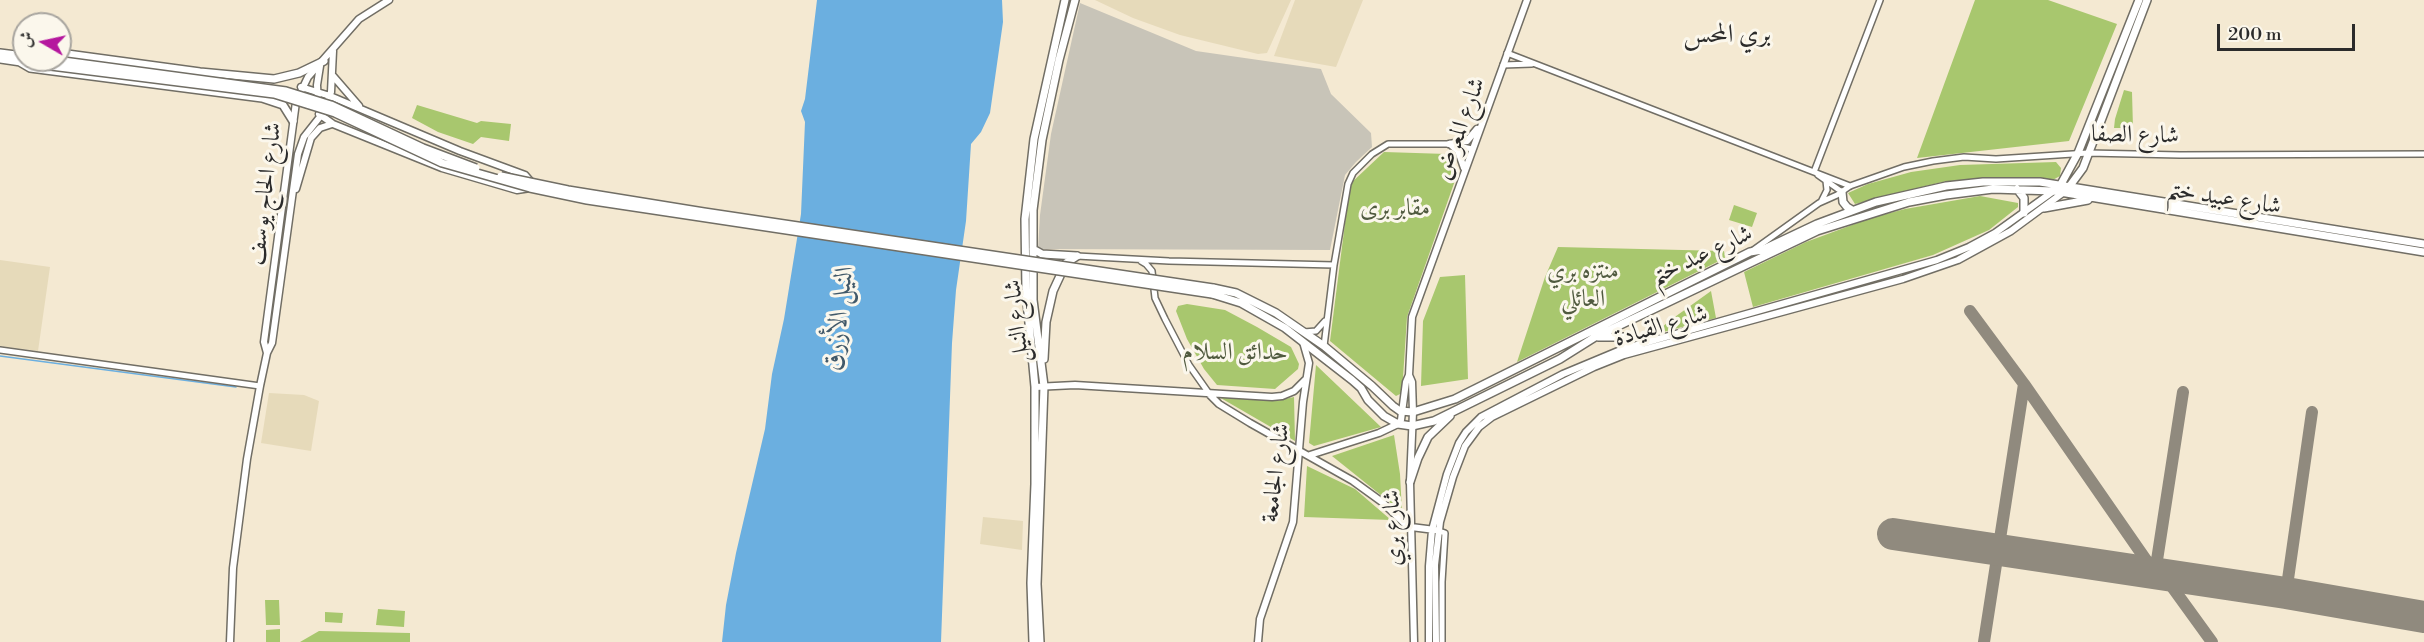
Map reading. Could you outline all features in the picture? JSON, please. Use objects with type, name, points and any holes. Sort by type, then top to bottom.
[{"type":"main road","name":"شارع الحاج يوسف","points":[[267,353],[264,342],[285,196],[292,121],[301,87],[359,19],[389,0]]},
{"type":"main road","name":"شارع النيل","points":[[1033,642],[1030,583],[1035,484],[1035,387],[1026,291],[1026,207],[1034,139],[1065,0]]},
{"type":"main road","name":"شارع النيل","points":[[1040,642],[1037,584],[1044,386],[1034,300],[1033,210],[1042,140],[1059,60],[1075,0]]},
{"type":"main road","name":"شارع المعرض","points":[[1398,424],[1404,412],[1406,382],[1409,375],[1412,317],[1527,0]]},
{"type":"main road","points":[[2062,189],[2139,0]]},
{"type":"main road","points":[[2062,189],[2078,177],[2147,0]]},
{"type":"main road","name":"شارع الحاج يوسف","points":[[230,642],[236,540],[260,386],[267,353],[272,343],[299,146],[310,127],[320,116],[330,96],[333,51]]},
{"type":"main road","points":[[72,55],[200,72],[274,79],[299,73],[322,63]]},
{"type":"main road","points":[[72,62],[286,90],[331,105],[423,148],[469,166],[531,185]]},
{"type":"main road","points":[[322,63],[317,92],[320,116],[333,124],[465,176],[517,190],[531,185]]},
{"type":"main road","points":[[72,69],[228,88],[288,98],[335,113],[442,163],[531,185],[657,211],[1212,291],[1252,300],[1276,313],[1324,346],[1393,406],[1404,412]]},
{"type":"main road","points":[[61,72],[262,98],[283,105],[292,121]]},
{"type":"main road","points":[[333,76],[361,109]]},
{"type":"main road","points":[[301,87],[330,96],[460,151],[525,175],[531,185]]},
{"type":"main road","points":[[1449,144],[1467,141],[1482,122]]},
{"type":"main road","points":[[292,198],[311,138],[320,128],[333,124]]},
{"type":"main road","points":[[1449,144],[1462,157],[1464,172]]},
{"type":"main road","name":"شارع عبد ختم","points":[[1404,412],[1413,412],[1455,399],[1750,252],[1762,250],[1852,210],[1908,193],[1969,183],[2019,181],[2062,189],[2116,194]]},
{"type":"main road","points":[[2017,189],[2024,198],[2024,213]]},
{"type":"main road","name":"شارع عبيد ختم","points":[[2017,189],[2062,189],[2096,199],[2424,252]]},
{"type":"main road","name":"شارع عبد ختم","points":[[1212,291],[1263,314],[1303,341],[1352,380],[1384,416],[1398,424],[1412,426],[1434,421],[1560,359],[1595,337],[1834,224],[1918,200],[1969,192],[2017,189]]},
{"type":"main road","name":"شارع القيادة","points":[[1429,642],[1429,566],[1453,477],[1465,446],[1479,427],[1492,417],[1594,367],[1624,355],[1903,279],[1958,260],[2012,231],[2044,208],[2062,189]]},
{"type":"main road","name":"شارع القيادة","points":[[1436,642],[1436,565],[1439,531],[1453,458],[1459,443],[1474,422],[1488,411],[1623,349],[1937,260],[1980,242],[2062,189]]},
{"type":"main road","points":[[1842,192],[1843,202],[1852,210]]},
{"type":"main road","name":"شارع عبيد ختم","points":[[2116,194],[2424,244]]},
{"type":"main road","points":[[2044,208],[2070,201],[2096,199]]},
{"type":"main road","points":[[1033,249],[1042,254],[1077,256]]},
{"type":"main road","points":[[1042,365],[1046,322],[1053,291],[1066,263],[1077,256]]},
{"type":"main road","points":[[1748,314],[1750,321]]},
{"type":"main road","points":[[1595,337],[1623,337],[1627,344],[1623,349]]},
{"type":"main road","name":"شارع الجامعة","points":[[1258,642],[1260,619],[1293,522],[1309,359],[1303,341]]},
{"type":"main road","points":[[1035,387],[1075,385],[1281,396],[1300,386],[1308,374]]},
{"type":"main road","name":"شارع المعرض","points":[[1409,375],[1412,382],[1413,412]]},
{"type":"main road","points":[[1208,392],[1219,404],[1310,455],[1374,495],[1411,527],[1439,531]]},
{"type":"main road","points":[[1410,482],[1420,452],[1428,437],[1466,404]]},
{"type":"main road","name":"شارع بري","points":[[1413,412],[1410,482],[1414,642]]},
{"type":"main road","points":[[1310,455],[1371,436],[1398,424]]},
{"type":"street","points":[[1815,173],[1880,0]]},
{"type":"street","points":[[1507,53],[1850,186]]},
{"type":"street","points":[[1503,65],[1533,64]]},
{"type":"street","points":[[1324,346],[1325,320],[1348,184],[1359,167],[1381,147],[1388,144],[1449,144],[1472,149]]},
{"type":"street","name":"شارع الصفا","points":[[1750,252],[1820,203],[1850,186],[1904,167],[1933,161],[1964,157],[1996,159],[2078,153],[2424,154]]},
{"type":"street","points":[[1815,173],[1842,192]]},
{"type":"street","points":[[1820,203],[1827,190],[1826,181]]},
{"type":"street","points":[[1077,256],[1334,265]]},
{"type":"street","points":[[1138,259],[1152,271],[1151,283],[1157,304],[1189,365],[1208,392]]},
{"type":"street","points":[[1304,332],[1316,331],[1322,327],[1325,320]]},
{"type":"street","points":[[0,350],[260,386]]},
{"type":"street","name":"شارع القيادة","points":[[1439,531],[1442,642]]},
{"type":"shaded area","points":[[1095,0],[1291,0],[1267,53],[1258,54],[1180,35],[1133,18]]},
{"type":"shaded area","points":[[1295,0],[1363,0],[1336,67],[1274,56]]},
{"type":"shaded area","points":[[1080,3],[1196,51],[1321,69],[1331,94],[1371,133],[1372,147],[1345,175],[1330,250],[1038,249],[1040,215],[1051,134]]},
{"type":"shaded area","points":[[0,260],[50,267],[38,351],[0,346]]},
{"type":"shaded area","points":[[269,393],[304,395],[319,401],[311,451],[261,443]]},
{"type":"shaded area","points":[[983,517],[1023,521],[1022,550],[980,544]]},
{"type":"green space","points":[[1975,0],[2048,0],[2117,24],[2069,141],[1917,158]]},
{"type":"green space","points":[[2124,90],[2132,92],[2133,128],[2114,128],[2115,119]]},
{"type":"green space","points":[[417,105],[477,123],[481,121],[511,124],[509,141],[481,137],[473,144],[438,132],[412,118]]},
{"type":"green space","name":"مقابر برى","points":[[1384,152],[1447,154],[1458,172],[1407,317],[1402,393],[1396,396],[1330,341],[1350,184]]},
{"type":"green space","points":[[2056,162],[2061,168],[2060,176],[2049,182],[2002,178],[1942,182],[1855,204],[1848,193],[1868,184],[1911,172],[1960,165]]},
{"type":"green space","points":[[1980,196],[2018,203],[2018,207],[1989,230],[1933,255],[1753,307],[1744,272],[1806,242],[1871,218],[1905,209]]},
{"type":"green space","points":[[1734,205],[1757,213],[1752,227],[1729,220]]},
{"type":"green space","name":"منتزه بري العائلي","points":[[1558,247],[1724,251],[1725,258],[1517,362],[1545,277]]},
{"type":"green space","points":[[1465,275],[1468,379],[1421,386],[1423,321],[1440,277]]},
{"type":"green space","points":[[1711,291],[1716,318],[1652,335],[1672,319]]},
{"type":"green space","name":"حدائق السلام","points":[[1187,304],[1225,310],[1257,327],[1291,347],[1299,364],[1298,369],[1275,389],[1217,385],[1204,369],[1187,339],[1176,311],[1178,306]]},
{"type":"green space","name":"حدائق السلام","points":[[1316,365],[1381,427],[1314,446],[1309,443]]},
{"type":"green space","name":"حدائق السلام","points":[[1219,397],[1276,401],[1294,397],[1295,441]]},
{"type":"green space","points":[[1394,435],[1400,474],[1402,512],[1332,456]]},
{"type":"green space","points":[[1307,466],[1355,489],[1391,520],[1304,517]]},
{"type":"green space","points":[[265,600],[279,600],[280,625],[266,625]]},
{"type":"green space","points":[[378,609],[405,611],[404,627],[376,625]]},
{"type":"green space","points":[[325,612],[343,613],[342,623],[325,622]]},
{"type":"green space","points":[[280,629],[280,642],[266,642],[266,630]]},
{"type":"green space","points":[[319,631],[410,633],[410,642],[300,642]]},
{"type":"water","name":"النيل الأزرق","points":[[817,0],[1002,0],[1003,22],[990,113],[981,132],[971,144],[966,221],[956,290],[941,642],[722,642],[736,553],[765,429],[772,374],[784,319],[801,214],[805,122],[801,111],[805,99]]},
{"type":"waterway","points":[[0,356],[236,387]]},
{"type":"taxiway","points":[[1970,311],[2024,384],[2155,573],[2170,584],[2212,642]]},
{"type":"taxiway","points":[[1984,642],[2024,384]]},
{"type":"taxiway","points":[[2155,573],[2183,392]]},
{"type":"taxiway","points":[[2286,593],[2312,412]]},
{"type":"runway","points":[[1893,534],[2286,593],[2424,617]]},
{"type":"district","name":"بري المحس","points":[[1727,36]]}]
